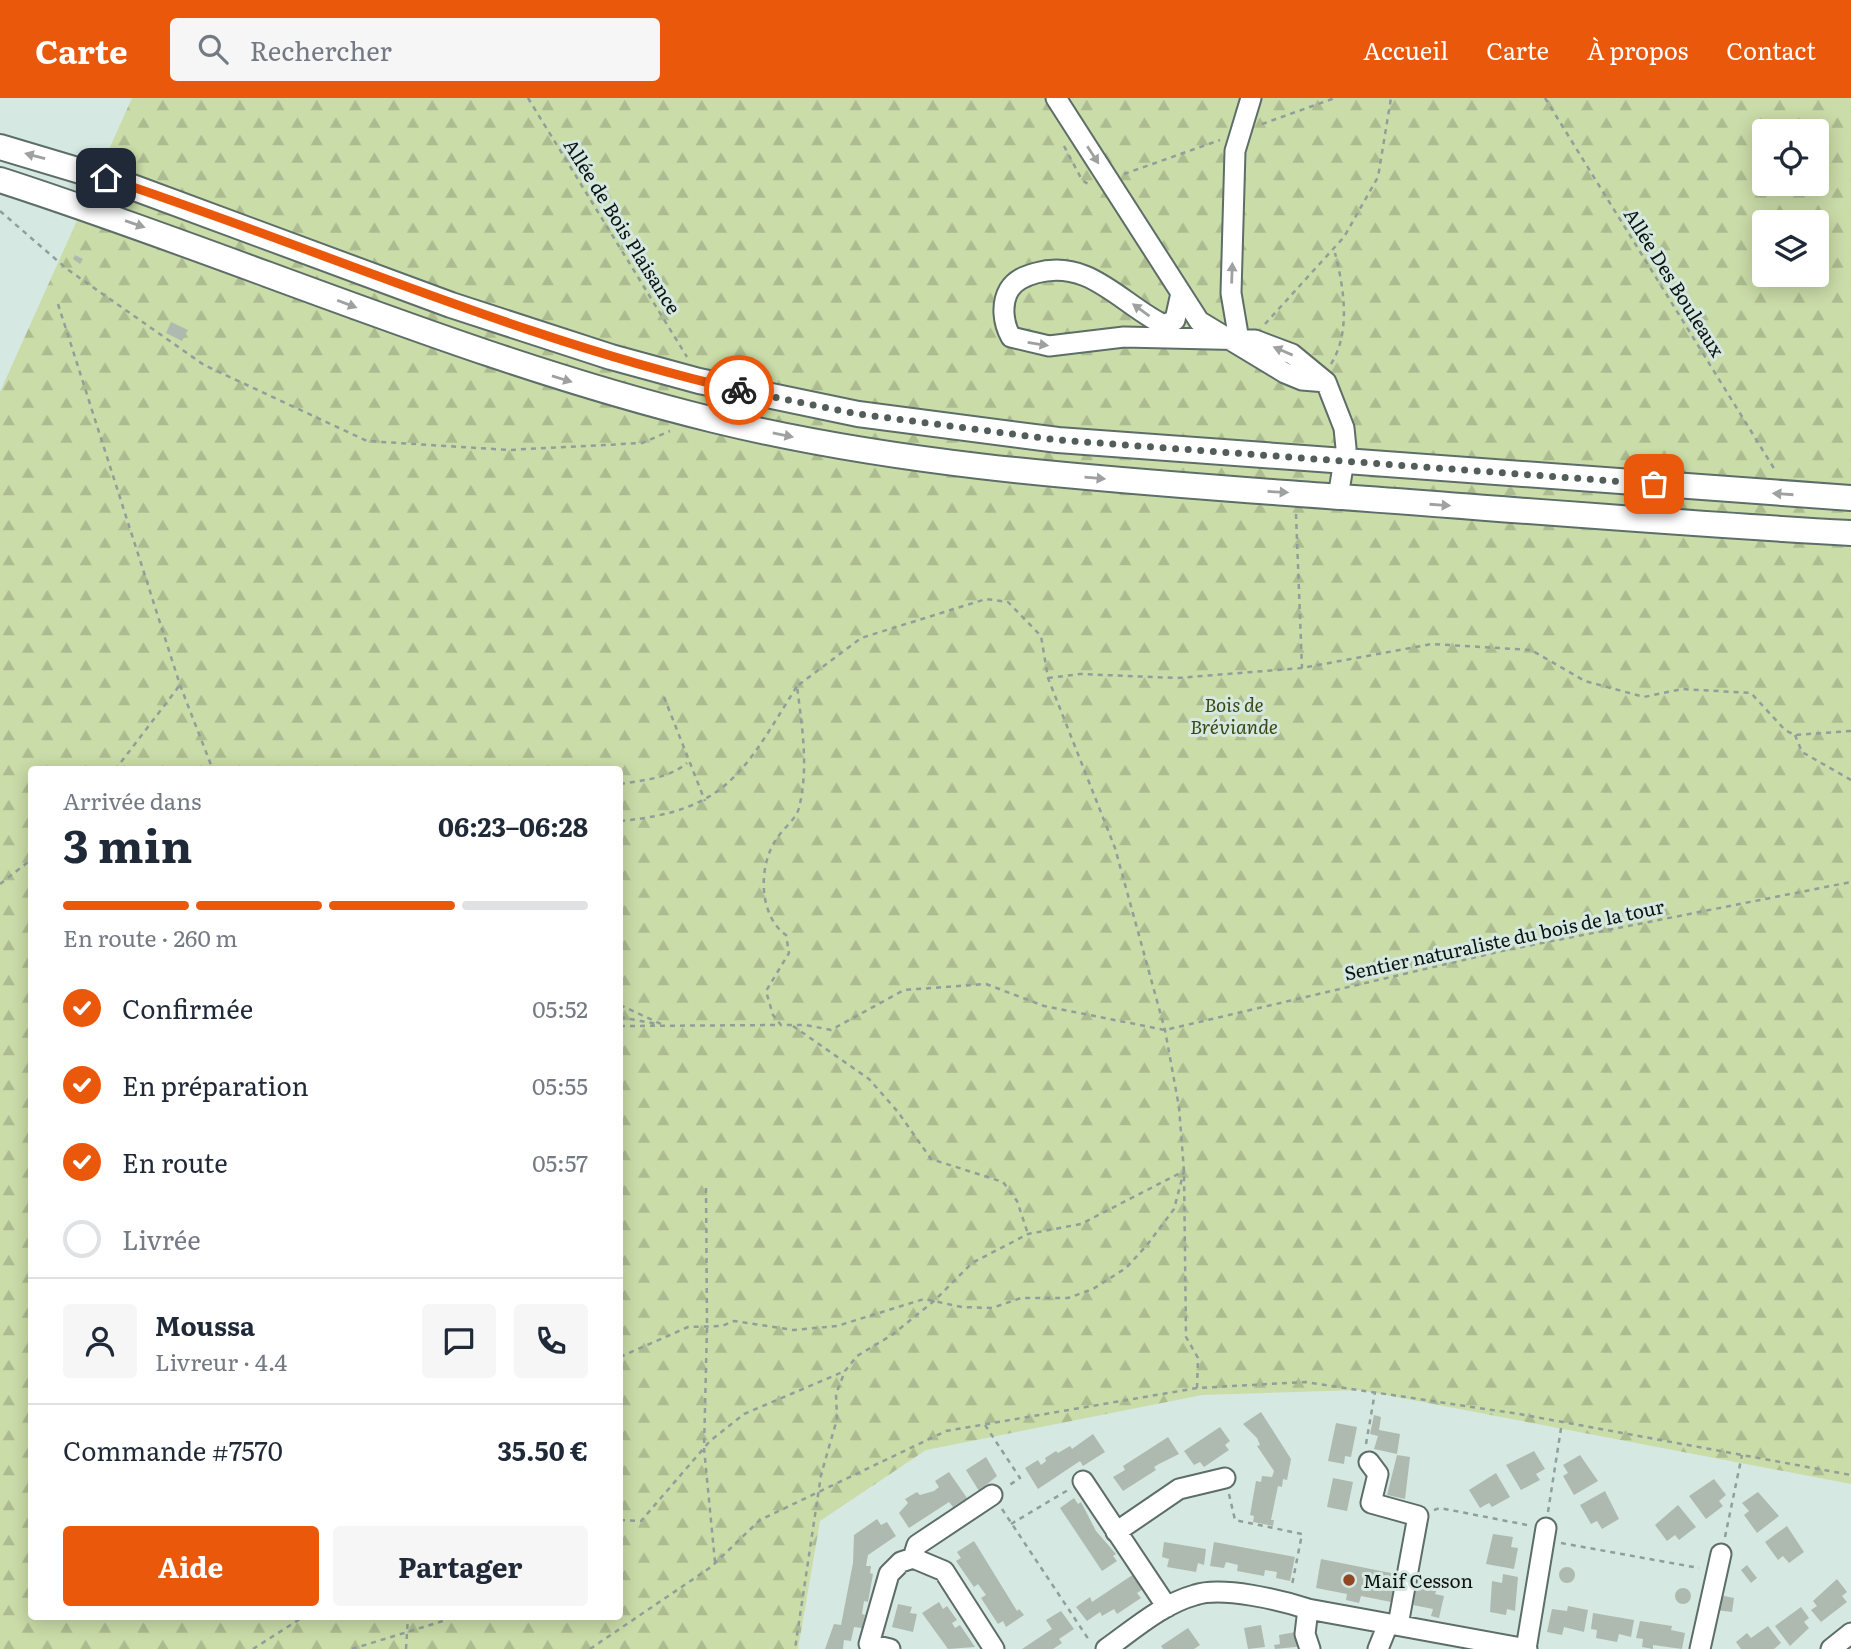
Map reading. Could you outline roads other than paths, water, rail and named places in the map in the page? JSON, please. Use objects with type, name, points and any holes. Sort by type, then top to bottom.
[{"type":"main road","points":[[0,147],[124,184],[513,327],[699,381],[858,414],[955,428],[1345,463],[1851,498]]},
{"type":"main road","points":[[0,180],[143,227],[459,346],[608,393],[704,418],[872,452],[1003,470],[1338,497],[1851,533]]},
{"type":"street","points":[[1056,98],[1199,321],[1242,340],[1285,373],[1301,380],[1324,380],[1344,428],[1345,463],[1338,497]]},
{"type":"street","points":[[1242,340],[1231,293],[1235,151],[1251,98]]},
{"type":"street","points":[[1181,293],[1175,320],[1164,324],[1102,282],[1053,269],[1015,281],[1007,292],[1004,325],[1011,337],[1049,346],[1124,337],[1242,340]]},
{"type":"street","points":[[1369,1462],[1378,1474],[1371,1503],[1418,1516],[1393,1624],[1378,1649]]},
{"type":"street","points":[[1115,1532],[1179,1489],[1225,1478]]},
{"type":"street","points":[[1083,1481],[1167,1607]]},
{"type":"street","points":[[913,1558],[918,1545],[992,1495]]},
{"type":"street","points":[[1106,1649],[1167,1607],[1209,1592],[1288,1602],[1308,1609],[1526,1649],[1545,1534]]},
{"type":"street","points":[[890,1649],[869,1644],[888,1574],[901,1562],[913,1558],[944,1571],[994,1649]]},
{"type":"street","points":[[1700,1649],[1719,1562]]},
{"type":"street","points":[[1308,1609],[1305,1634],[1310,1649]]},
{"type":"street","points":[[1831,1649],[1851,1633]]},
{"type":"place","name":"Maif Cesson","points":[[1349,1580]]},
{"type":"park label","name":"Bois de Bréviande","points":[[1234,715]]}]
